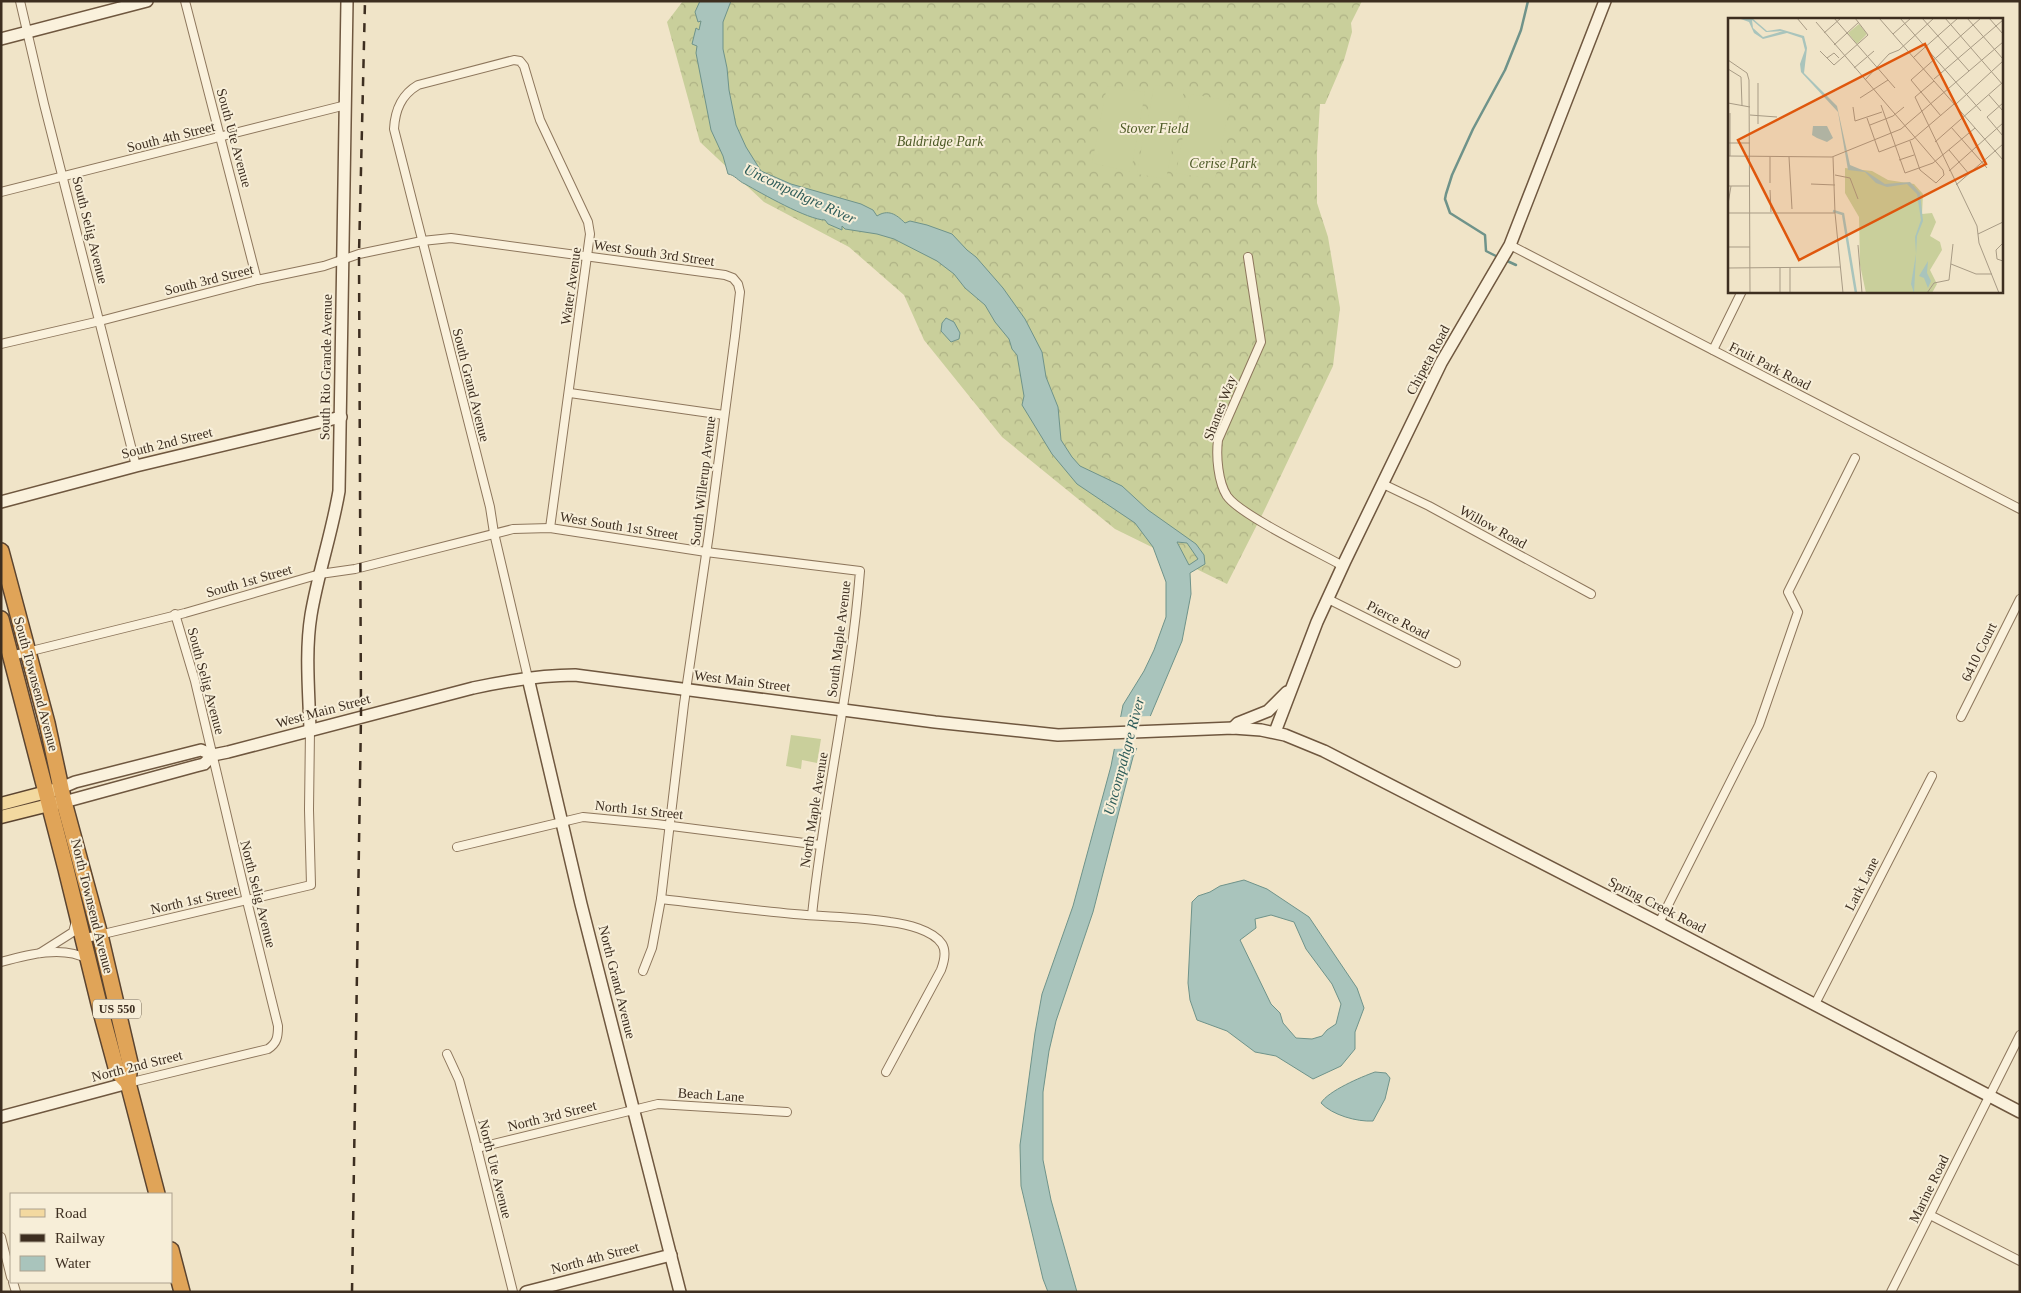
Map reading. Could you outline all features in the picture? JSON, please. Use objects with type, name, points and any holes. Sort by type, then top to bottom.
[{"type":"highway","name":"South Townsend Avenue","points":[[1,552],[47,723],[63,795]]},
{"type":"highway","name":"South Townsend Avenue","points":[[2,629],[47,799]]},
{"type":"highway","name":"North Townsend Avenue","points":[[63,795],[100,934],[130,1063],[128,1084],[157,1193]]},
{"type":"highway","name":"North Townsend Avenue","points":[[47,799],[117,1071],[128,1084]]},
{"type":"highway","points":[[172,1254],[182,1292]]},
{"type":"main road","points":[[1,817],[47,799],[63,795]]},
{"type":"main road","points":[[1,804],[47,799]]},
{"type":"street","name":"South Selig Avenue","points":[[20,1],[44,104],[64,176],[136,466]]},
{"type":"street","points":[[1,38],[147,1]]},
{"type":"street","name":"South Ute Avenue","points":[[186,1],[257,280]]},
{"type":"street","name":"South Rio Grande Avenue","points":[[310,730],[309,652],[311,616],[339,491],[347,1]]},
{"type":"street","name":"Chipeta Road","points":[[1275,732],[1328,598],[1343,566],[1441,363],[1510,245],[1605,1]]},
{"type":"street","name":"South Grand Avenue","points":[[520,61],[509,61],[418,86],[408,91],[401,100],[394,118],[394,129],[490,507],[494,533],[528,678]]},
{"type":"street","name":"Water Avenue","points":[[520,61],[524,66],[540,120],[588,222],[590,234],[570,393],[550,528]]},
{"type":"street","name":"South 4th Street","points":[[1,192],[346,105]]},
{"type":"street","name":"West South 3rd Street","points":[[422,241],[451,238],[725,275],[733,278]]},
{"type":"street","name":"South 3rd Street","points":[[1,344],[100,321],[257,280],[324,266],[359,254],[422,241]]},
{"type":"street","name":"Fruit Park Road","points":[[1510,245],[2020,509]]},
{"type":"street","name":"Shanes Way","points":[[1248,256],[1261,342],[1218,440],[1217,451],[1221,478],[1227,496],[1244,512],[1343,566]]},
{"type":"street","name":"South Willerup Avenue","points":[[643,971],[652,948],[661,899],[686,689],[740,299],[738,284],[733,278]]},
{"type":"street","points":[[1713,350],[1742,292]]},
{"type":"street","points":[[570,393],[724,415]]},
{"type":"street","name":"South 2nd Street","points":[[1,502],[136,466],[340,417]]},
{"type":"street","points":[[1659,923],[1759,725],[1798,612],[1788,592],[1855,458]]},
{"type":"street","name":"Willow Road","points":[[1383,484],[1429,506],[1591,594]]},
{"type":"street","name":"West South 1st Street","points":[[494,533],[513,529],[550,528],[706,552],[860,571]]},
{"type":"street","name":"South 1st Street","points":[[10,663],[27,652],[185,613],[320,574],[355,569],[494,533]]},
{"type":"street","name":"South Maple Avenue","points":[[843,709],[860,571]]},
{"type":"street","name":"Pierce Road","points":[[1328,598],[1456,663]]},
{"type":"street","name":"6410 Court","points":[[1961,717],[2020,599]]},
{"type":"street","name":"South Selig Avenue","points":[[175,614],[195,681],[213,754]]},
{"type":"street","points":[[1233,728],[1238,723],[1260,715],[1275,705],[1288,691],[1300,671]]},
{"type":"street","name":"West Main Street","points":[[63,795],[84,780],[201,750],[213,754],[473,688],[528,678],[575,675],[961,725],[1058,735],[1233,728],[1275,732]]},
{"type":"street","name":"North Grand Avenue","points":[[528,678],[581,904],[680,1292]]},
{"type":"street","name":"North Maple Avenue","points":[[812,915],[820,845],[843,709]]},
{"type":"street","name":"North 1st Street","points":[[82,939],[311,885],[309,810],[310,730]]},
{"type":"street","name":"Spring Creek Road","points":[[1275,732],[1324,751],[1659,923],[2020,1112]]},
{"type":"street","name":"North Selig Avenue","points":[[213,754],[246,901],[278,1026],[276,1040]]},
{"type":"street","name":"Lark Lane","points":[[1815,1004],[1932,776]]},
{"type":"street","name":"North 1st Street","points":[[457,847],[584,817],[820,845]]},
{"type":"street","points":[[661,899],[891,922],[929,934],[943,945],[945,960],[886,1072]]},
{"type":"street","points":[[38,954],[73,932],[76,914]]},
{"type":"street","points":[[1,962],[38,954],[65,953],[79,955],[89,960]]},
{"type":"street","name":"Marine Road","points":[[1891,1292],[2020,1035]]},
{"type":"street","name":"North 2nd Street","points":[[1,1117],[268,1050],[276,1040]]},
{"type":"street","name":"North Ute Avenue","points":[[447,1054],[459,1080],[513,1292]]},
{"type":"street","name":"Beach Lane","points":[[634,1109],[658,1104],[787,1112]]},
{"type":"street","name":"North 3rd Street","points":[[477,1148],[634,1109]]},
{"type":"street","points":[[1930,1215],[2020,1261]]},
{"type":"street","points":[[1,1237],[7,1268]]},
{"type":"street","name":"North 4th Street","points":[[526,1292],[670,1255]]},
{"type":"green space","name":"Baldridge Park","points":[[683,1],[1362,1],[1351,23],[1352,32],[1344,60],[1325,104],[1320,104],[1317,153],[1317,203],[1328,237],[1340,308],[1333,366],[1227,584],[1115,529],[1002,437],[924,340],[904,295],[849,247],[764,202],[700,142],[667,22]]},
{"type":"green space","points":[[1154,85],[1184,90],[1176,130],[1147,125]]},
{"type":"green space","points":[[1107,86],[1145,92],[1131,172],[1092,163]]},
{"type":"green space","points":[[1191,94],[1230,101],[1215,180],[1176,173]]},
{"type":"green space","points":[[1144,134],[1174,140],[1166,179],[1137,174]]},
{"type":"green space","points":[[791,735],[821,739],[817,763],[802,760],[801,769],[786,766]]},
{"type":"water","name":"Uncompahgre River","points":[[700,1],[731,1],[723,22],[723,49],[729,90],[736,125],[746,147],[761,171],[791,184],[861,204],[873,210],[877,216],[888,213],[898,217],[905,223],[910,221],[952,234],[976,257],[1003,288],[1025,319],[1042,352],[1046,377],[1058,407],[1061,440],[1072,457],[1080,466],[1122,486],[1148,510],[1196,544],[1204,555],[1205,564],[1190,573],[1191,594],[1182,641],[1133,757],[1093,912],[1056,1021],[1049,1051],[1043,1092],[1043,1160],[1051,1200],[1077,1292],[1048,1292],[1043,1279],[1021,1186],[1020,1145],[1042,994],[1073,906],[1111,766],[1123,705],[1144,671],[1166,617],[1166,582],[1153,547],[1135,523],[1077,484],[1052,454],[1022,405],[1024,396],[1017,355],[1012,349],[1009,339],[995,322],[985,305],[965,288],[954,274],[937,261],[894,239],[845,229],[842,226],[842,230],[828,224],[825,220],[808,216],[785,205],[728,174],[723,156],[711,130],[696,53],[697,46],[692,44],[696,28],[699,30],[701,21],[698,22],[695,12]],"holes":[[[1177,542],[1187,543],[1198,559],[1189,565]]]},
{"type":"water","points":[[946,318],[954,322],[960,333],[959,339],[951,342],[941,331],[942,323]]},
{"type":"water","points":[[1244,880],[1267,889],[1309,917],[1357,988],[1364,1008],[1355,1032],[1355,1049],[1341,1066],[1313,1079],[1276,1056],[1255,1052],[1227,1031],[1197,1020],[1190,1000],[1188,983],[1192,902],[1198,896],[1220,886]],"holes":[[[1271,915],[1294,922],[1306,949],[1332,984],[1341,1004],[1336,1024],[1322,1036],[1312,1039],[1296,1038],[1283,1023],[1280,1013],[1271,1004],[1240,940],[1256,928],[1255,919]]]},
{"type":"water","points":[[1375,1072],[1386,1073],[1390,1078],[1385,1099],[1373,1121],[1345,1117],[1321,1103],[1337,1089]]},
{"type":"pier","points":[[1152,716],[1139,748],[1112,749],[1118,717]]},
{"type":"waterway","points":[[1498,257],[1486,251],[1485,235],[1450,213],[1445,199],[1452,175],[1473,129],[1505,70],[1521,30],[1528,1]]},
{"type":"waterway","points":[[1505,260],[1516,265]]},
{"type":"railway","points":[[352,1292],[361,716],[359,254],[365,1]]},
{"type":"park label","name":"Stover Field","points":[[1154,128]]},
{"type":"park label","name":"Cerise Park","points":[[1223,163]]}]
